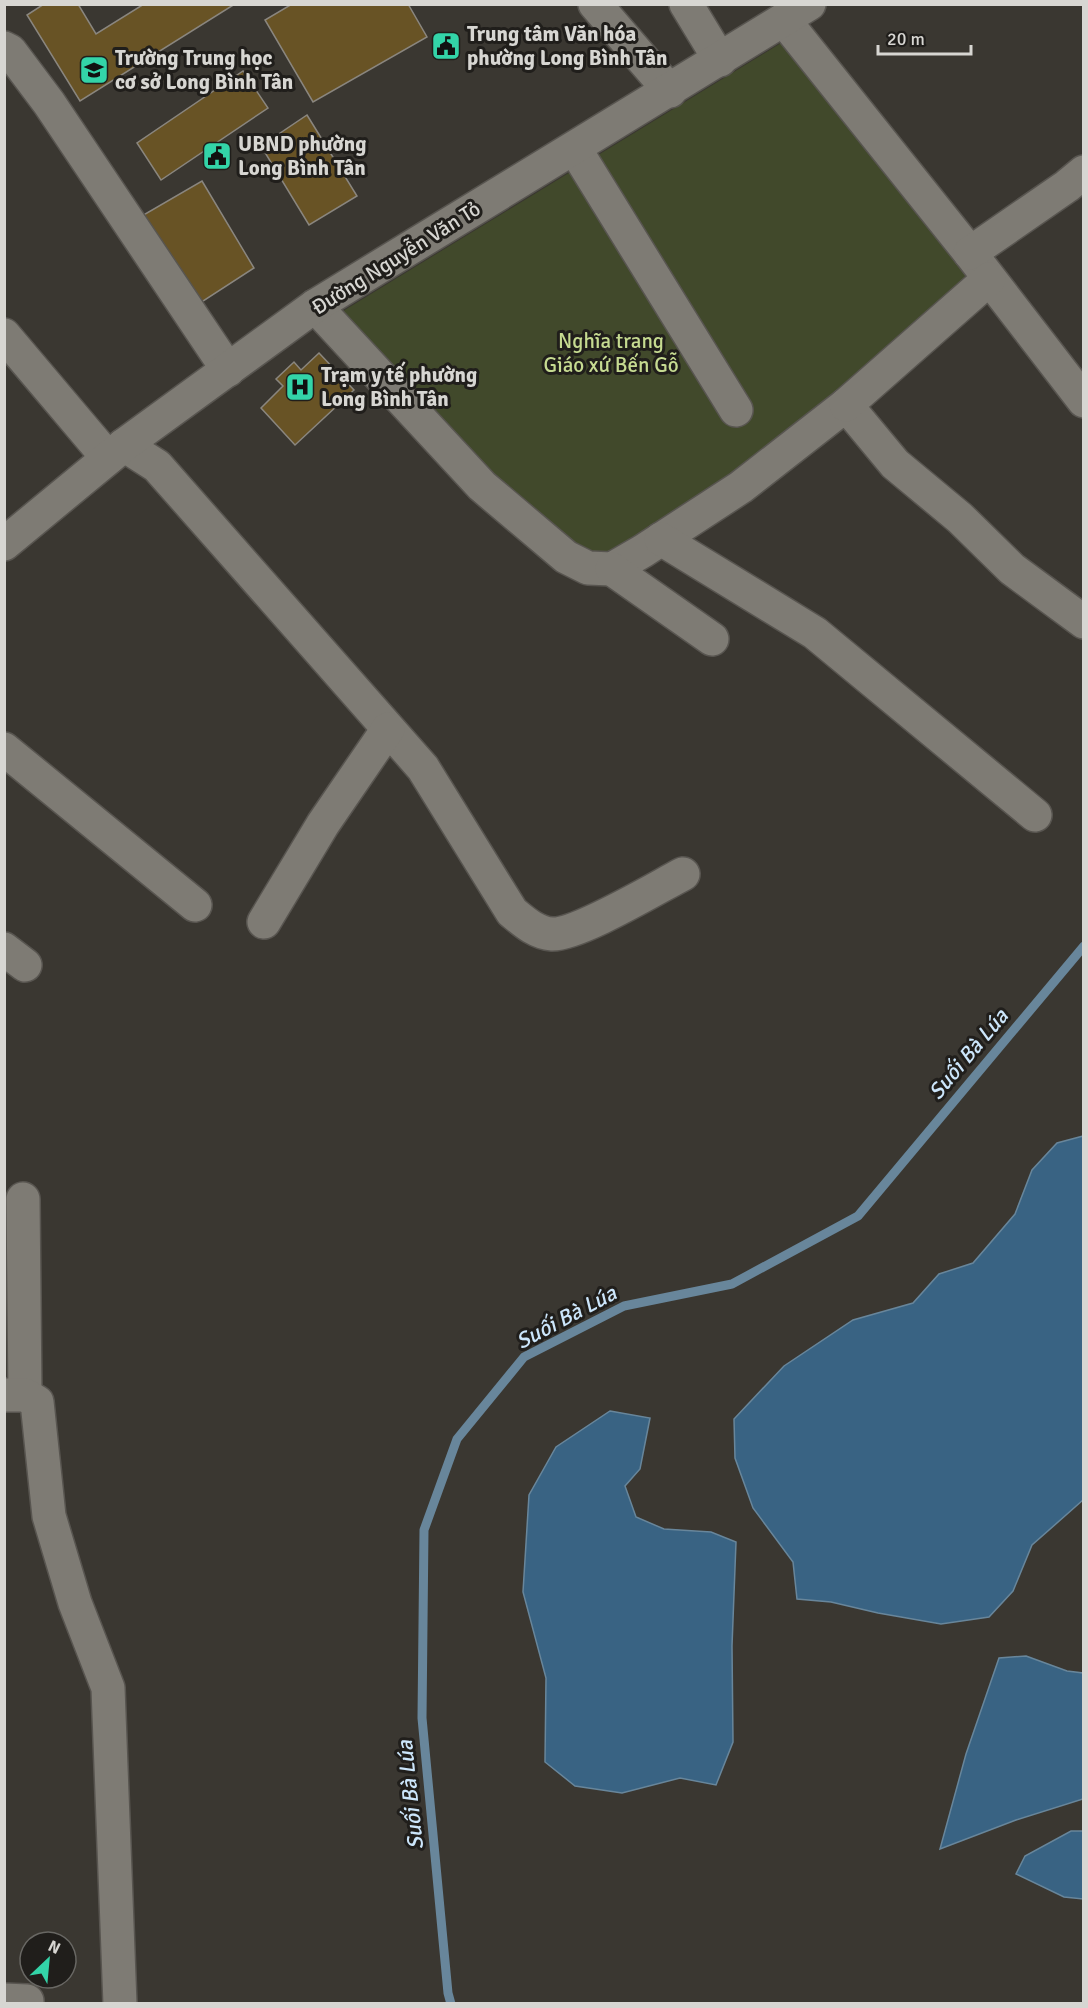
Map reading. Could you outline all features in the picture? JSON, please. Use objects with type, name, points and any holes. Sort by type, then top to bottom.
[{"type":"street","points":[[595,4],[670,91]]},
{"type":"street","points":[[686,4],[720,60]]},
{"type":"street","points":[[797,12],[979,266],[1083,401]]},
{"type":"street","name":"Đường Nguyễn Văn Tỏ","points":[[4,544],[116,451],[315,306],[797,12]]},
{"type":"street","points":[[4,48],[10,51],[49,103],[228,370]]},
{"type":"street","points":[[575,149],[736,410]]},
{"type":"street","points":[[612,569],[741,487],[846,405],[979,266],[1083,172]]},
{"type":"street","points":[[315,306],[482,486],[566,557],[588,568],[612,569],[712,639]]},
{"type":"street","points":[[4,335],[116,451],[156,466],[423,768],[512,912],[527,926],[551,934],[574,930],[683,874]]},
{"type":"street","points":[[846,405],[895,464],[960,518],[1012,569],[1083,622]]},
{"type":"street","points":[[662,539],[814,633],[1035,815]]},
{"type":"street","points":[[264,922],[323,824],[388,729]]},
{"type":"street","points":[[4,749],[195,905]]},
{"type":"street","points":[[23,1199],[14,1395],[37,1402],[49,1516],[75,1603],[108,1688],[120,2004]]},
{"type":"green space","name":"Nghĩa trang Giáo xứ Bến Gỗ","points":[[786,40],[976,280],[841,400],[656,534],[591,560],[487,480],[335,316]]},
{"type":"water","points":[[1083,1136],[1083,1500],[1032,1545],[1013,1591],[989,1617],[941,1624],[831,1602],[797,1599],[793,1562],[753,1508],[735,1458],[734,1419],[784,1366],[853,1320],[913,1303],[939,1274],[973,1263],[1015,1214],[1032,1170],[1057,1143]]},
{"type":"water","points":[[610,1411],[650,1418],[640,1469],[625,1486],[636,1517],[664,1529],[711,1532],[736,1542],[732,1646],[733,1742],[716,1785],[680,1778],[622,1793],[575,1786],[545,1762],[546,1678],[523,1592],[529,1495],[556,1447]]},
{"type":"water","points":[[1026,1656],[1067,1671],[1083,1673],[1083,1799],[1016,1820],[940,1849],[966,1754],[999,1658]]},
{"type":"water","points":[[1071,1831],[1083,1831],[1083,1899],[1064,1897],[1016,1874],[1025,1856]]},
{"type":"building","name":"Trường Trung học cơ sở Long Bình Tân","points":[[44,4],[78,4],[96,34],[144,4],[235,4],[80,101],[27,15]]},
{"type":"building","points":[[292,4],[408,4],[427,37],[313,102],[265,20]]},
{"type":"building","points":[[243,71],[268,108],[161,180],[137,143]]},
{"type":"building","points":[[307,115],[357,196],[309,225],[261,146]]},
{"type":"building","points":[[202,181],[254,268],[197,305],[140,217]]},
{"type":"building","points":[[319,353],[354,390],[295,445],[261,408],[283,386],[276,379],[294,362],[301,370]]},
{"type":"waterway","name":"Suối Bà Lúa","points":[[451,2004],[448,1993],[422,1718],[424,1530],[457,1439],[524,1357],[624,1306],[732,1284],[858,1216],[1084,946]]},
{"type":"place","name":"Trung tâm Văn hóa phường Long Bình Tân","points":[[446,46]]},
{"type":"place","name":"Trường Trung học cơ sở Long Bình Tân","points":[[94,70]]},
{"type":"place","name":"UBND phường Long Bình Tân","points":[[217,156]]},
{"type":"place","name":"Trạm y tế phường Long Bình Tân","points":[[300,387]]}]
